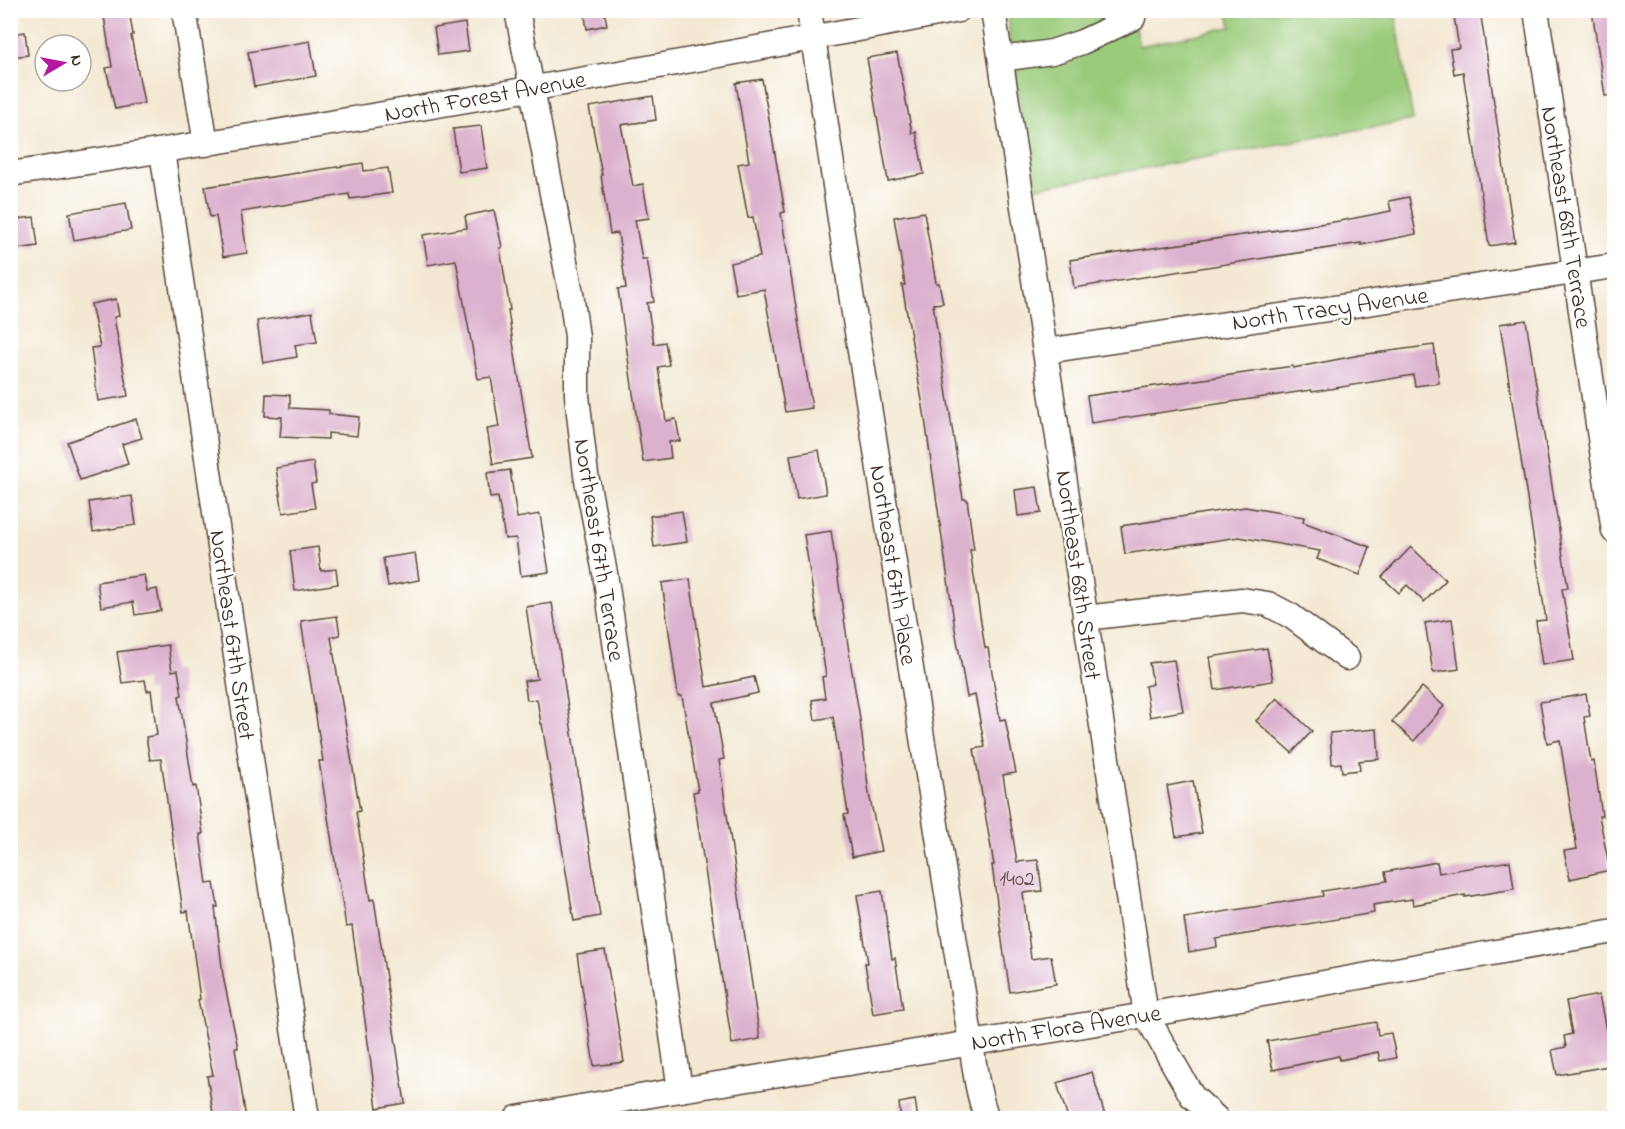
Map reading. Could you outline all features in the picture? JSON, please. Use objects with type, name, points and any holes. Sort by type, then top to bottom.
[{"type":"street","points":[[184,10],[206,144]]},
{"type":"street","name":"Northeast 67th Terrace","points":[[517,10],[572,293],[577,337],[577,396],[586,475],[605,573],[680,1090]]},
{"type":"street","name":"Northeast 67th Place","points":[[809,10],[852,307],[971,1042],[974,1073],[987,1119]]},
{"type":"street","name":"North Forest Avenue","points":[[10,174],[206,144],[531,88],[958,10]]},
{"type":"street","name":"Northeast 68th Street","points":[[993,10],[1146,1015],[1192,1096],[1216,1119]]},
{"type":"street","name":"Northeast 68th Terrace","points":[[1536,10],[1614,531]]},
{"type":"street","points":[[1001,59],[1052,52],[1082,42],[1133,18]]},
{"type":"street","name":"Northeast 67th Street","points":[[162,151],[254,779],[307,1119]]},
{"type":"street","name":"North Tracy Avenue","points":[[1046,351],[1614,266]]},
{"type":"street","points":[[1085,618],[1242,600],[1268,604],[1291,616],[1347,658]]},
{"type":"street","name":"North Flora Avenue","points":[[517,1119],[680,1090],[1146,1015],[1614,931]]},
{"type":"green space","points":[[1008,11],[1131,11],[1139,46],[1231,27],[1228,11],[1395,11],[1413,120],[1034,188],[1010,45]]},
{"type":"building","points":[[103,10],[129,10],[133,35],[131,36],[144,103],[115,109],[106,68],[112,67]]},
{"type":"building","points":[[584,10],[604,10],[607,25],[587,29]]},
{"type":"building","points":[[1453,10],[1480,10],[1515,242],[1489,246],[1463,72],[1454,74],[1450,49],[1459,48]]},
{"type":"building","points":[[1592,10],[1614,10],[1614,95],[1605,96]]},
{"type":"building","points":[[465,23],[469,51],[438,55],[434,28]]},
{"type":"building","points":[[25,32],[28,55],[10,57],[10,34]]},
{"type":"building","points":[[310,41],[316,76],[254,87],[248,52]]},
{"type":"building","points":[[897,53],[912,133],[916,132],[924,174],[888,181],[867,58]]},
{"type":"building","points":[[762,79],[785,212],[781,213],[812,408],[785,412],[764,289],[736,294],[730,263],[760,257],[753,217],[748,218],[738,164],[749,162],[736,83]]},
{"type":"building","points":[[653,96],[656,120],[621,125],[633,186],[643,184],[649,218],[635,220],[642,259],[647,259],[654,302],[647,303],[654,344],[665,342],[669,365],[658,367],[666,421],[676,419],[680,441],[669,442],[671,458],[643,462],[618,289],[626,288],[618,233],[610,234],[589,107]]},
{"type":"building","points":[[481,126],[487,168],[459,172],[453,129]]},
{"type":"building","points":[[363,163],[364,171],[388,168],[392,193],[350,199],[349,194],[241,212],[247,253],[223,257],[216,216],[210,217],[205,187]]},
{"type":"building","points":[[1409,197],[1416,234],[1361,245],[1361,243],[1074,288],[1070,260],[1340,221],[1391,211],[1389,201]]},
{"type":"building","points":[[126,203],[131,230],[74,240],[69,213]]},
{"type":"building","points":[[494,210],[502,247],[500,248],[510,310],[508,310],[532,458],[493,464],[487,429],[499,427],[491,377],[478,379],[456,260],[428,265],[423,235],[467,228],[465,216]]},
{"type":"building","points":[[924,212],[936,283],[939,283],[943,303],[933,304],[963,499],[967,499],[974,550],[970,550],[985,648],[988,648],[1000,720],[1005,719],[1016,773],[1003,775],[1017,862],[1038,860],[1042,891],[1023,893],[1031,959],[1051,956],[1056,984],[1010,992],[992,865],[994,865],[974,749],[985,747],[975,695],[967,697],[955,629],[924,412],[902,285],[905,285],[894,217]]},
{"type":"building","points":[[34,217],[38,246],[10,250],[10,220]]},
{"type":"building","points":[[116,299],[119,316],[114,317],[128,396],[98,401],[91,348],[100,347],[91,304]]},
{"type":"building","points":[[312,312],[317,342],[295,345],[297,357],[263,363],[257,321]]},
{"type":"building","points":[[1526,320],[1568,588],[1562,589],[1574,660],[1542,665],[1536,621],[1546,620],[1500,324]]},
{"type":"building","points":[[1434,345],[1439,383],[1415,386],[1413,375],[1312,392],[1311,390],[1091,423],[1087,396],[1293,366],[1293,368],[1360,355]]},
{"type":"building","points":[[266,394],[290,395],[290,408],[329,410],[329,414],[359,417],[357,436],[328,433],[328,439],[280,437],[282,417],[265,416]]},
{"type":"building","points":[[136,419],[142,438],[122,444],[128,464],[80,480],[67,442]]},
{"type":"building","points":[[819,450],[826,494],[797,499],[790,455]]},
{"type":"building","points":[[313,462],[316,483],[311,484],[315,508],[283,513],[276,468]]},
{"type":"building","points":[[510,470],[517,518],[540,514],[549,572],[521,576],[516,538],[505,539],[498,497],[490,498],[487,473]]},
{"type":"building","points":[[1037,487],[1041,513],[1018,516],[1015,490]]},
{"type":"building","points":[[132,496],[136,525],[93,532],[89,502]]},
{"type":"building","points":[[1245,507],[1304,517],[1303,522],[1370,547],[1360,575],[1317,559],[1320,551],[1239,537],[1125,554],[1121,526]]},
{"type":"building","points":[[682,511],[687,542],[654,547],[650,516]]},
{"type":"building","points":[[831,531],[859,712],[869,794],[881,851],[852,857],[844,815],[848,814],[833,717],[815,720],[812,700],[825,698],[822,677],[826,676],[804,535]]},
{"type":"building","points":[[318,547],[321,571],[336,569],[338,584],[295,591],[290,551]]},
{"type":"building","points":[[1411,547],[1446,580],[1424,602],[1407,585],[1399,593],[1382,577]]},
{"type":"building","points":[[415,553],[419,580],[388,586],[383,558]]},
{"type":"building","points":[[144,575],[147,591],[157,589],[161,611],[135,615],[133,602],[101,607],[97,582]]},
{"type":"building","points":[[690,579],[706,687],[754,677],[758,693],[714,703],[724,759],[719,760],[760,1039],[732,1044],[693,792],[698,791],[682,696],[678,696],[662,583]]},
{"type":"building","points":[[552,603],[600,916],[574,921],[537,699],[527,700],[524,681],[537,679],[526,607]]},
{"type":"building","points":[[337,616],[340,635],[331,637],[360,811],[356,812],[370,900],[374,899],[405,1103],[377,1108],[352,926],[346,927],[319,761],[323,761],[301,621]]},
{"type":"building","points":[[1452,619],[1459,669],[1433,673],[1425,623]]},
{"type":"building","points":[[168,645],[172,671],[178,670],[182,695],[179,696],[203,834],[200,834],[207,884],[214,883],[218,907],[215,907],[223,976],[238,1048],[235,1048],[246,1119],[214,1119],[207,1076],[213,1075],[198,1000],[200,999],[188,911],[183,912],[161,759],[150,760],[146,737],[157,735],[151,690],[147,691],[145,680],[122,683],[117,652]]},
{"type":"building","points":[[1267,648],[1273,681],[1215,690],[1210,657]]},
{"type":"building","points":[[1174,660],[1183,711],[1150,717],[1145,686],[1153,684],[1149,663]]},
{"type":"building","points":[[1422,687],[1444,706],[1414,741],[1392,722]]},
{"type":"building","points":[[1586,694],[1590,716],[1584,717],[1591,762],[1594,761],[1602,816],[1599,816],[1610,870],[1570,879],[1564,851],[1577,849],[1560,740],[1547,743],[1540,702]]},
{"type":"building","points":[[1277,698],[1312,731],[1292,753],[1256,721]]},
{"type":"building","points":[[1377,729],[1379,759],[1359,761],[1360,770],[1342,772],[1341,763],[1332,764],[1330,733]]},
{"type":"building","points":[[1193,781],[1202,833],[1176,837],[1167,786]]},
{"type":"building","points":[[1510,861],[1514,889],[1413,905],[1412,899],[1373,905],[1374,913],[1216,939],[1217,947],[1189,952],[1184,918],[1323,896],[1322,891],[1387,881],[1385,872],[1437,862],[1439,873]]},
{"type":"building","points":[[882,891],[892,959],[895,958],[903,1009],[873,1014],[865,963],[868,963],[857,895]]},
{"type":"building","points":[[605,950],[624,1062],[594,1066],[577,954]]},
{"type":"building","points":[[1599,995],[1606,1030],[1614,1028],[1614,1065],[1557,1075],[1552,1050],[1566,1047],[1564,1036],[1572,1034],[1566,1001]]},
{"type":"building","points":[[1376,1022],[1378,1035],[1391,1033],[1396,1058],[1380,1061],[1378,1052],[1340,1060],[1339,1056],[1273,1070],[1267,1041]]},
{"type":"building","points":[[1092,1072],[1106,1119],[1068,1119],[1057,1083]]},
{"type":"building","points":[[915,1100],[918,1119],[901,1119],[899,1103]]}]
